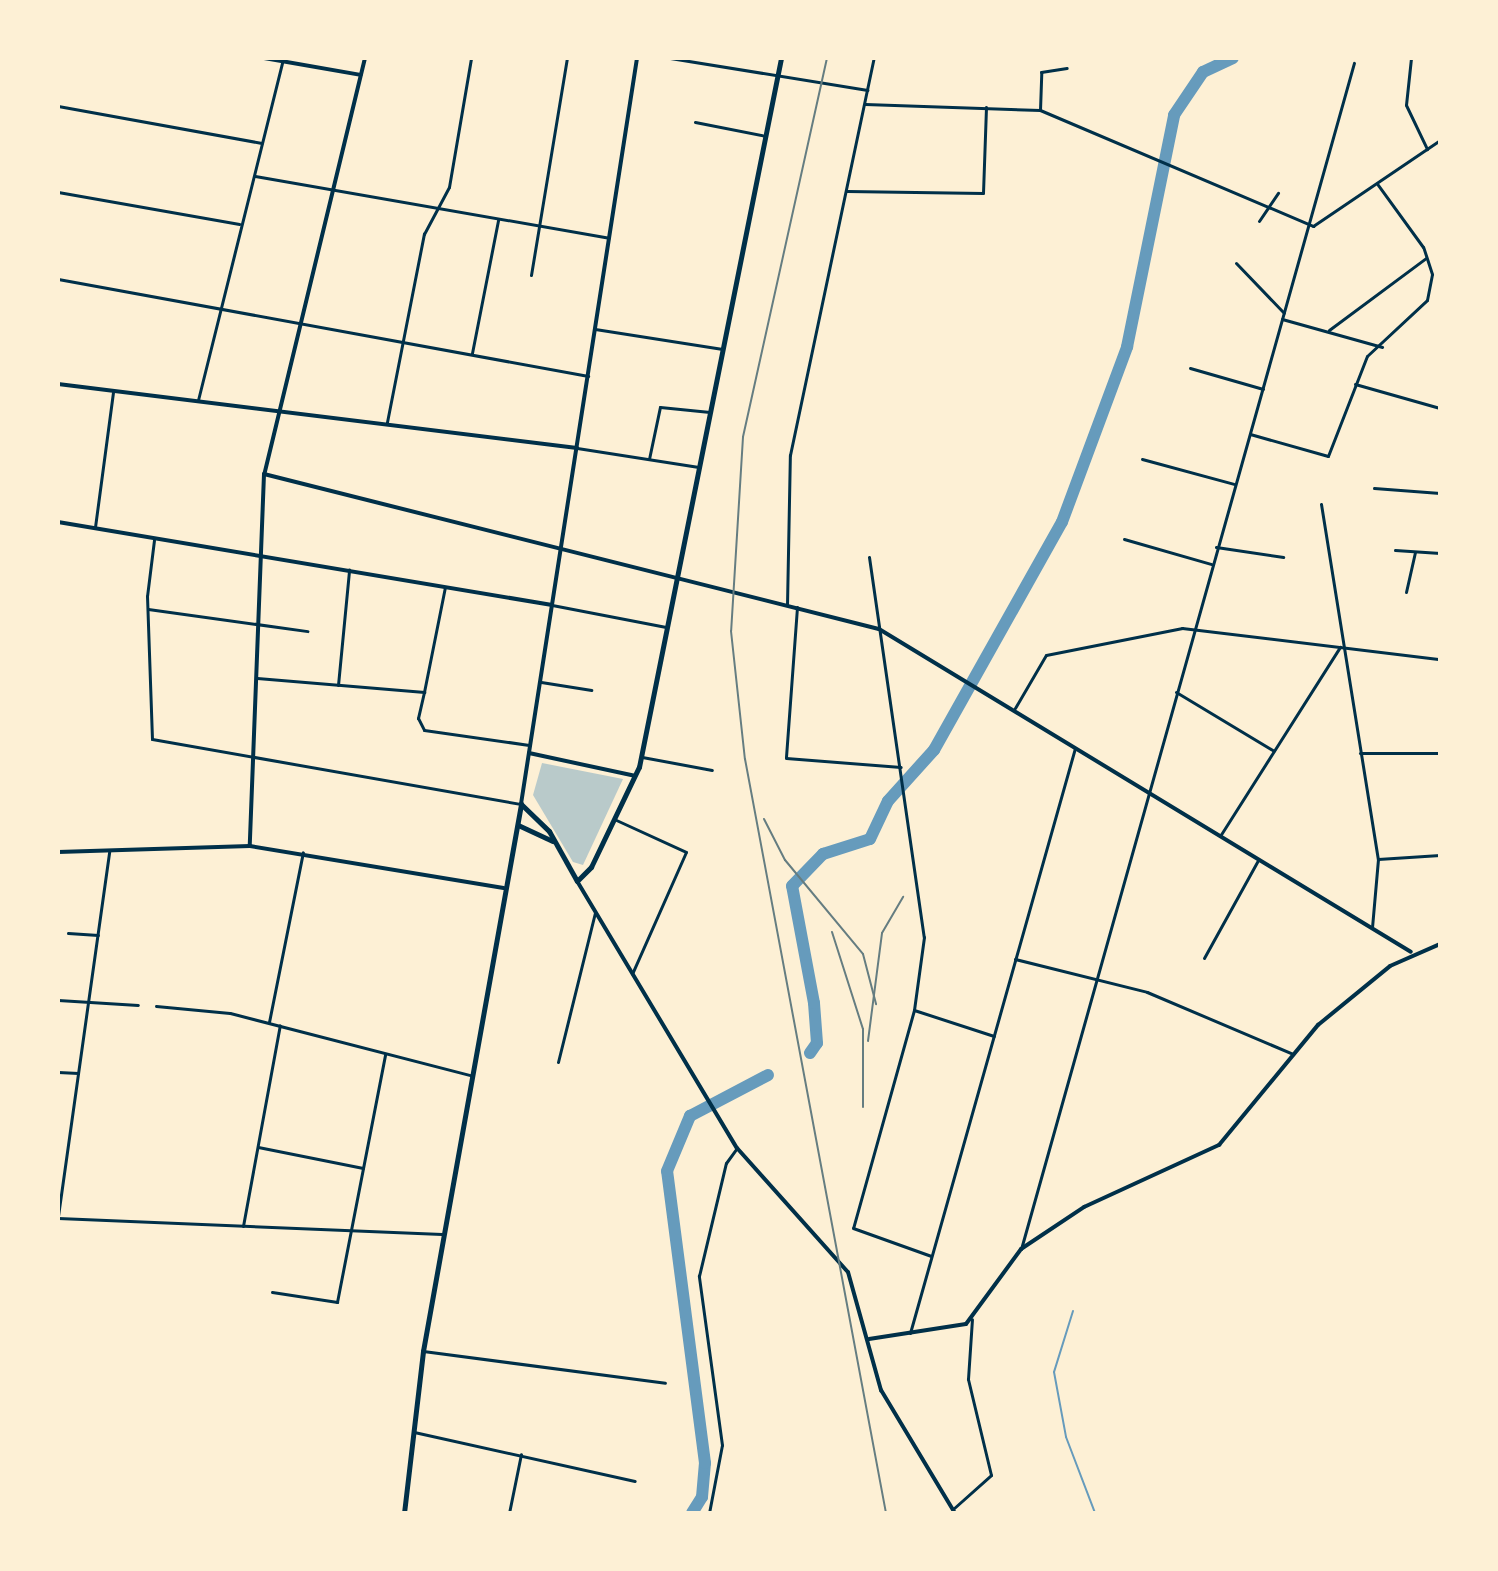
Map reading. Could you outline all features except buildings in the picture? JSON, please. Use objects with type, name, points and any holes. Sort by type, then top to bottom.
[{"type":"main road","points":[[264,58],[361,75]]},
{"type":"main road","points":[[250,846],[264,474],[365,58]]},
{"type":"main road","points":[[404,1513],[423,1351],[470,1075],[518,825],[637,58]]},
{"type":"main road","points":[[577,881],[614,819],[642,757],[781,58]]},
{"type":"main road","points":[[58,384],[387,422],[577,448]]},
{"type":"main road","points":[[264,474],[562,546],[879,629],[967,678],[1411,952]]},
{"type":"main road","points":[[58,522],[552,605]]},
{"type":"main road","points":[[529,753],[635,776]]},
{"type":"main road","points":[[521,804],[553,842],[737,1148],[848,1272],[881,1390],[954,1511]]},
{"type":"main road","points":[[518,825],[553,842]]},
{"type":"main road","points":[[58,852],[250,846],[303,852],[504,888]]},
{"type":"main road","points":[[869,1339],[972,1319],[998,1271],[1021,1249],[1084,1207],[1219,1145],[1326,1018],[1411,952],[1440,944]]},
{"type":"street","points":[[387,422],[424,234],[449,187],[471,58]]},
{"type":"street","points":[[531,275],[567,58]]},
{"type":"street","points":[[670,58],[779,71],[868,90]]},
{"type":"street","points":[[787,605],[790,455],[874,58]]},
{"type":"street","points":[[1411,58],[1406,105],[1427,149]]},
{"type":"street","points":[[198,400],[283,60]]},
{"type":"street","points":[[1021,1249],[1354,63]]},
{"type":"street","points":[[1040,110],[1041,72],[1067,68]]},
{"type":"street","points":[[865,104],[1040,110],[1309,224],[1325,222],[1440,140]]},
{"type":"street","points":[[58,106],[262,143]]},
{"type":"street","points":[[847,191],[983,193],[986,107]]},
{"type":"street","points":[[695,122],[766,136]]},
{"type":"street","points":[[255,176],[609,238]]},
{"type":"street","points":[[1250,434],[1328,456],[1367,356],[1382,347],[1427,300],[1427,257],[1378,185]]},
{"type":"street","points":[[58,192],[241,224]]},
{"type":"street","points":[[1259,221],[1278,193]]},
{"type":"street","points":[[472,353],[498,219]]},
{"type":"street","points":[[1329,330],[1427,257]]},
{"type":"street","points":[[1236,263],[1284,313]]},
{"type":"street","points":[[58,279],[588,376]]},
{"type":"street","points":[[1282,319],[1382,347]]},
{"type":"street","points":[[595,329],[722,349]]},
{"type":"street","points":[[1190,368],[1263,389]]},
{"type":"street","points":[[1355,384],[1440,408]]},
{"type":"street","points":[[95,527],[113,391]]},
{"type":"street","points":[[649,459],[660,407],[710,412]]},
{"type":"street","points":[[577,448],[699,467]]},
{"type":"street","points":[[1142,459],[1235,485]]},
{"type":"street","points":[[1374,488],[1440,493]]},
{"type":"street","points":[[1321,504],[1378,859],[1372,927]]},
{"type":"street","points":[[154,538],[148,609],[148,735],[253,759],[521,804]]},
{"type":"street","points":[[1124,539],[1211,564]]},
{"type":"street","points":[[1216,547],[1283,557]]},
{"type":"street","points":[[1395,550],[1440,553]]},
{"type":"street","points":[[1406,592],[1415,552]]},
{"type":"street","points":[[869,557],[924,937],[914,1010],[853,1228],[931,1256]]},
{"type":"street","points":[[338,685],[349,570]]},
{"type":"street","points":[[445,587],[418,722],[424,730],[530,746]]},
{"type":"street","points":[[552,605],[666,627]]},
{"type":"street","points":[[797,607],[786,758],[901,767]]},
{"type":"street","points":[[148,609],[307,631]]},
{"type":"street","points":[[1015,708],[1046,655],[1194,627],[1440,659]]},
{"type":"street","points":[[1220,836],[1342,645]]},
{"type":"street","points":[[257,678],[424,692]]},
{"type":"street","points":[[541,682],[591,690]]},
{"type":"street","points":[[1176,692],[1274,751]]},
{"type":"street","points":[[910,1333],[1075,747]]},
{"type":"street","points":[[1360,753],[1440,753]]},
{"type":"street","points":[[642,757],[712,770]]},
{"type":"street","points":[[614,819],[686,852],[632,974]]},
{"type":"street","points":[[109,851],[58,1217],[442,1234]]},
{"type":"street","points":[[269,1022],[303,852]]},
{"type":"street","points":[[1378,859],[1440,855]]},
{"type":"street","points":[[1204,958],[1259,859]]},
{"type":"street","points":[[558,1062],[595,912]]},
{"type":"street","points":[[68,933],[98,935]]},
{"type":"street","points":[[1015,959],[1174,1002],[1293,1054]]},
{"type":"street","points":[[58,1000],[138,1005]]},
{"type":"street","points":[[156,1006],[269,1022],[470,1075]]},
{"type":"street","points":[[914,1010],[994,1036]]},
{"type":"street","points":[[243,1226],[280,1025]]},
{"type":"street","points":[[272,1292],[337,1302],[385,1055]]},
{"type":"street","points":[[58,1072],[78,1073]]},
{"type":"street","points":[[58,1146],[67,1147]]},
{"type":"street","points":[[258,1147],[363,1168]]},
{"type":"street","points":[[709,1513],[722,1445],[699,1276],[726,1163],[737,1148]]},
{"type":"street","points":[[954,1511],[991,1475],[968,1379],[972,1319]]},
{"type":"street","points":[[423,1351],[665,1383]]},
{"type":"street","points":[[414,1432],[635,1481]]},
{"type":"street","points":[[509,1513],[521,1454]]},
{"type":"shaded area","points":[[542,763],[623,779],[583,865],[573,862],[533,795]]},
{"type":"waterway","points":[[810,1053],[817,1043],[814,1003],[792,886],[823,854],[870,839],[888,801],[934,750],[1062,522],[1127,347],[1174,115],[1203,72],[1233,58]]},
{"type":"waterway","points":[[692,1513],[702,1497],[705,1463],[667,1171],[690,1116],[768,1075]]},
{"type":"waterway","points":[[1073,1311],[1054,1372],[1066,1437],[1095,1513]]},
{"type":"railway","points":[[827,58],[743,437],[731,631],[745,759],[886,1513]]},
{"type":"railway","points":[[764,819],[785,860],[863,954],[876,1004]]},
{"type":"railway","points":[[868,1041],[882,933],[903,897]]},
{"type":"railway","points":[[832,932],[863,1029],[863,1107]]}]
